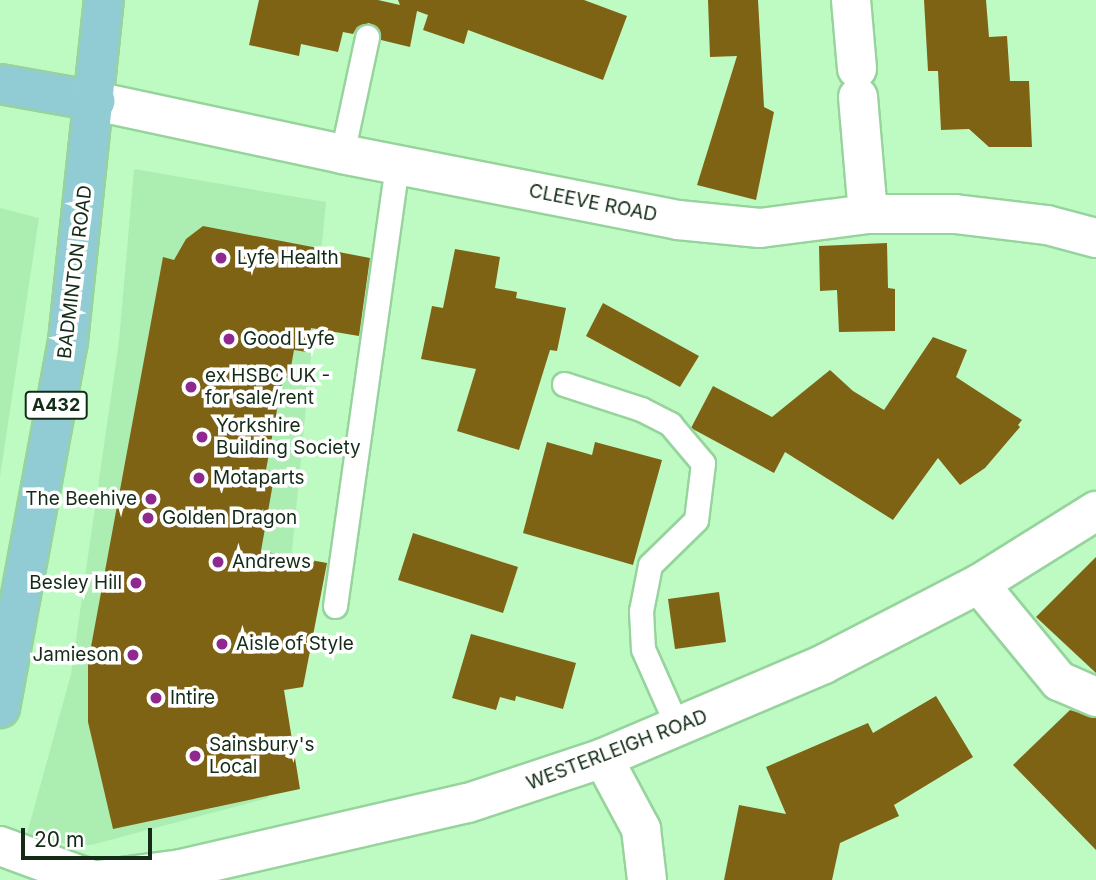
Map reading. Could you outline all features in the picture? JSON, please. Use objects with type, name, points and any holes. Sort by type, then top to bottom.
[{"type":"main road","name":"BADMINTON ROAD","points":[[0,708],[68,341],[104,0]]},
{"type":"main road","points":[[0,84],[95,101]]},
{"type":"street","points":[[851,0],[868,214]]},
{"type":"street","name":"CLEEVE ROAD","points":[[95,101],[342,154],[678,220],[760,228],[868,214],[954,214],[1047,225],[1096,238]]},
{"type":"street","name":"WESTERLEIGH ROAD","points":[[0,846],[95,880],[181,869],[468,803],[603,758],[678,729],[824,664],[979,583],[1096,511]]},
{"type":"street","points":[[979,583],[1059,681],[1096,697]]},
{"type":"street","points":[[603,758],[641,829],[647,880]]},
{"type":"lane","points":[[342,154],[367,37]]},
{"type":"lane","points":[[335,606],[397,164]]},
{"type":"lane","points":[[564,384],[641,409],[670,424],[703,463],[696,520],[650,565],[641,611],[643,649],[678,729]]},
{"type":"shaded area","points":[[134,169],[326,202],[268,798],[91,845],[25,841],[71,674],[119,341]]},
{"type":"shaded area","points":[[0,208],[39,218],[0,477]]},
{"type":"building","points":[[259,0],[378,0],[400,5],[398,0],[584,0],[627,16],[603,80],[468,30],[464,44],[423,30],[428,15],[417,11],[410,47],[381,40],[377,27],[369,23],[357,27],[353,34],[343,32],[338,52],[301,44],[299,56],[249,45]]},
{"type":"building","points":[[708,0],[758,0],[764,107],[774,112],[756,200],[697,185],[737,56],[710,57]]},
{"type":"building","points":[[924,0],[986,0],[989,37],[1007,36],[1010,81],[1029,81],[1032,147],[989,147],[969,129],[941,130],[938,71],[928,71]]},
{"type":"building","points":[[203,226],[370,258],[359,336],[311,328],[307,352],[294,350],[289,378],[283,377],[266,470],[275,472],[261,551],[327,563],[303,687],[284,690],[300,789],[113,829],[88,722],[88,663],[163,257],[174,260],[186,239]]},
{"type":"building","points":[[887,243],[888,288],[895,289],[895,331],[839,332],[837,290],[820,291],[819,246]]},
{"type":"building","points":[[455,249],[500,257],[495,288],[517,292],[516,298],[566,308],[557,351],[550,350],[519,450],[457,431],[476,369],[421,359],[432,306],[443,308]]},
{"type":"building","points":[[603,303],[699,356],[680,387],[586,336]]},
{"type":"building","points":[[933,337],[967,350],[956,377],[1022,420],[1018,425],[1020,427],[985,468],[960,485],[938,458],[893,520],[785,452],[774,473],[691,428],[713,386],[772,417],[830,370],[853,391],[884,410]]},
{"type":"building","points":[[547,442],[592,455],[595,442],[662,460],[633,565],[523,533]]},
{"type":"building","points":[[413,533],[518,567],[503,613],[398,580]]},
{"type":"building","points":[[1096,557],[1096,673],[1036,617]]},
{"type":"building","points":[[719,592],[726,642],[675,649],[668,599]]},
{"type":"building","points":[[471,634],[576,663],[563,709],[516,696],[515,701],[500,697],[496,710],[452,698]]},
{"type":"building","points":[[936,696],[973,757],[894,805],[899,816],[840,843],[832,880],[724,880],[739,805],[786,814],[766,767],[868,723],[873,733]]},
{"type":"building","points":[[1070,710],[1096,718],[1096,850],[1013,765]]},
{"type":"place","name":"Lyfe Health","points":[[221,258]]},
{"type":"place","name":"Good Lyfe","points":[[229,339]]},
{"type":"place","name":"ex HSBC UK - for sale/rent","points":[[191,387]]},
{"type":"place","name":"Yorkshire Building Society","points":[[202,437]]},
{"type":"place","name":"Motaparts","points":[[199,478]]},
{"type":"place","name":"The Beehive","points":[[151,499]]},
{"type":"place","name":"Golden Dragon","points":[[148,518]]},
{"type":"place","name":"Andrews","points":[[218,562]]},
{"type":"place","name":"Besley Hill","points":[[136,583]]},
{"type":"place","name":"Aisle of Style","points":[[222,644]]},
{"type":"place","name":"Jamieson","points":[[133,655]]},
{"type":"place","name":"Intire","points":[[156,698]]},
{"type":"place","name":"Sainsbury's Local","points":[[195,756]]}]
